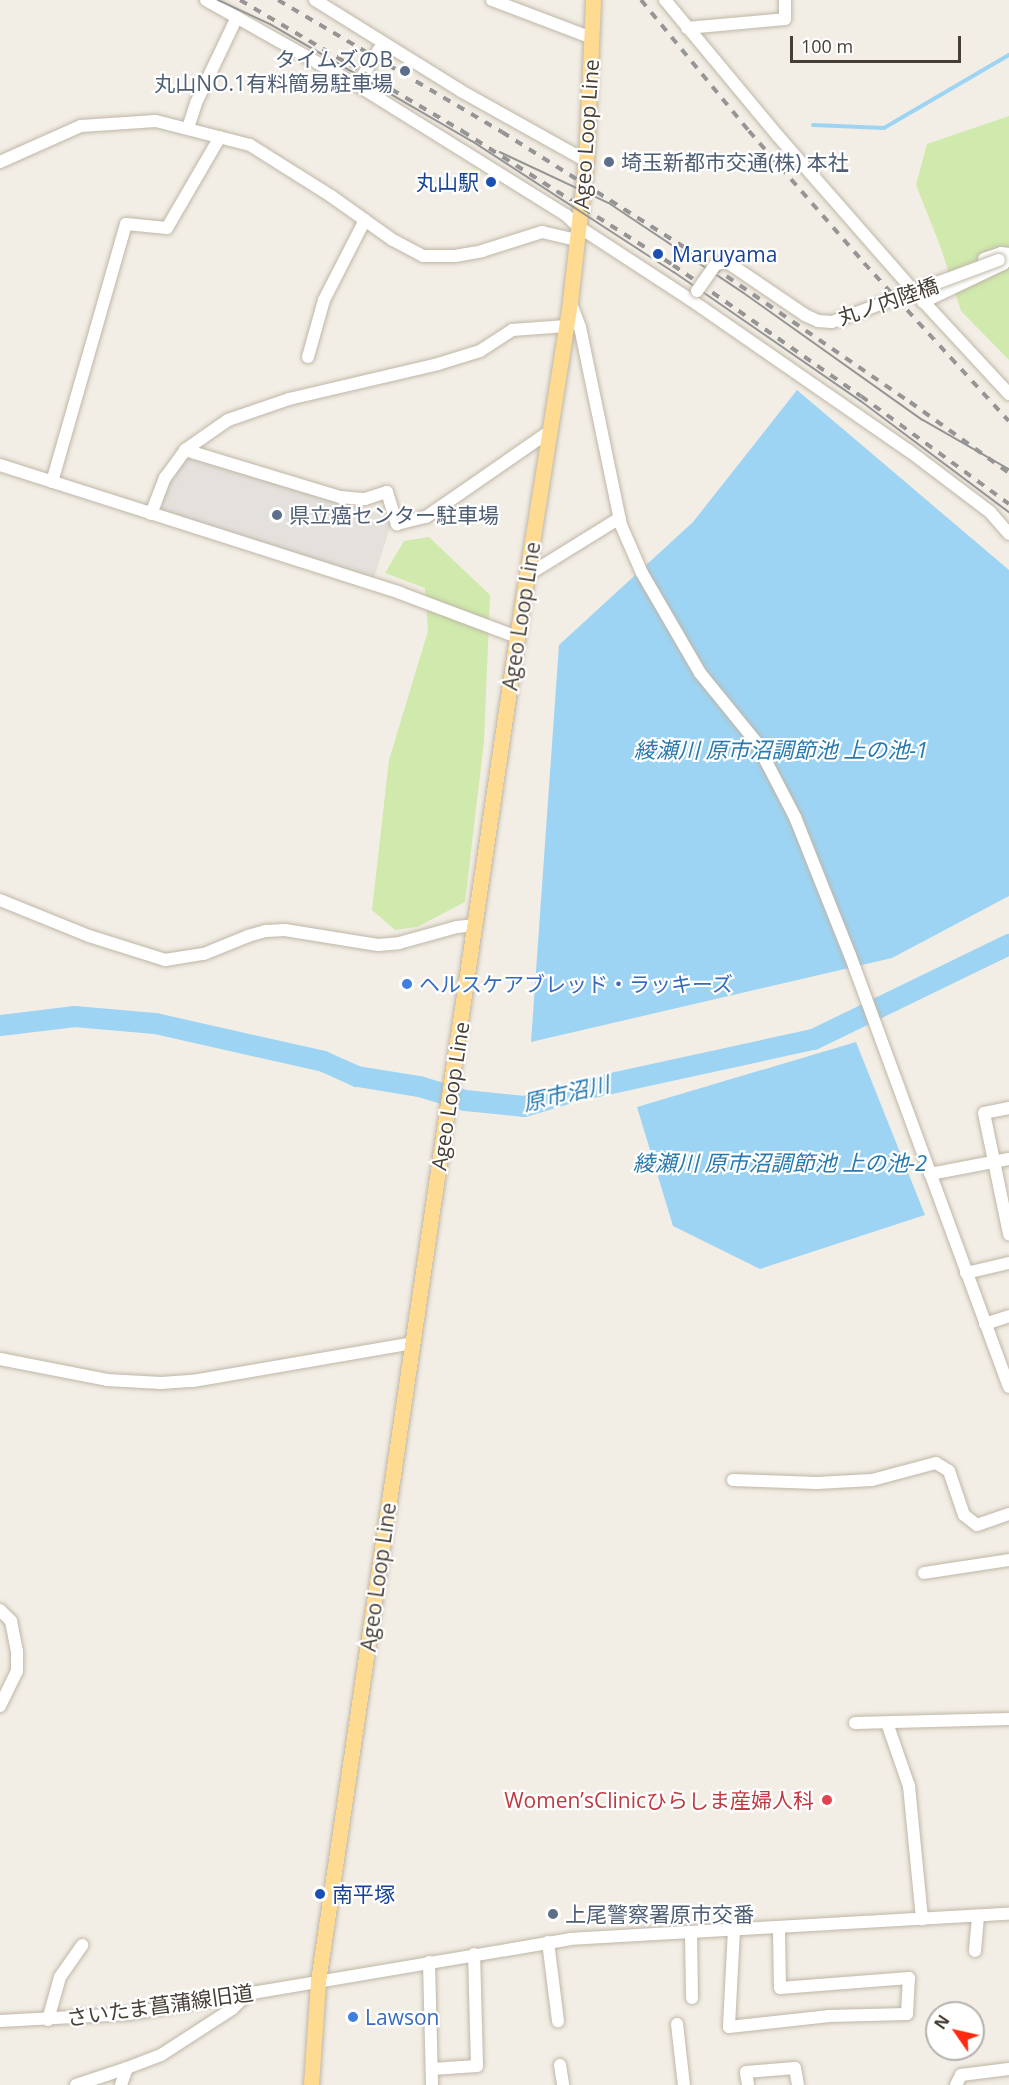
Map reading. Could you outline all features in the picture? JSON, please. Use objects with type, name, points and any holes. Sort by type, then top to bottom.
[{"type":"main road","name":"Ageo Loop Line","points":[[311,2085],[318,1980],[526,576],[570,301],[586,161],[594,0]]},
{"type":"street","points":[[206,0],[357,85],[566,215],[579,233],[694,295],[990,512],[1009,534]]},
{"type":"street","points":[[315,0],[382,43],[586,161]]},
{"type":"street","points":[[492,0],[592,38]]},
{"type":"street","points":[[665,0],[923,302],[1009,394]]},
{"type":"street","points":[[687,28],[785,19],[785,0]]},
{"type":"street","points":[[188,128],[196,102],[237,16]]},
{"type":"street","points":[[357,85],[382,43]]},
{"type":"street","points":[[0,162],[81,126],[156,121],[250,145],[423,256],[455,256],[482,251],[542,232],[579,233]]},
{"type":"street","points":[[52,482],[126,224],[167,228],[220,137]]},
{"type":"street","points":[[308,357],[324,300],[365,220]]},
{"type":"street","points":[[910,287],[1001,253],[1007,256],[1003,264],[923,302]]},
{"type":"street","name":"丸ノ内陸橋","points":[[694,295],[716,264],[727,262],[805,315],[818,321],[832,322],[1007,256]]},
{"type":"street","points":[[570,301],[579,327],[620,518],[642,573],[700,673],[756,742],[795,817],[850,955],[1009,1387]]},
{"type":"street","points":[[151,514],[165,478],[185,450],[228,420],[289,399],[438,364],[480,351],[512,330],[566,326]]},
{"type":"street","points":[[185,450],[340,497],[365,499],[387,492],[397,524],[426,517],[550,431]]},
{"type":"street","points":[[0,465],[400,593],[517,637]]},
{"type":"street","points":[[526,576],[620,518]]},
{"type":"street","points":[[0,900],[89,936],[165,960],[204,954],[266,931],[285,930],[378,945],[399,943],[457,927],[476,925]]},
{"type":"street","points":[[1009,1108],[984,1113],[993,1162],[1007,1213],[1009,1234]]},
{"type":"street","points":[[930,1174],[1009,1159]]},
{"type":"street","points":[[966,1273],[1009,1263]]},
{"type":"street","points":[[985,1324],[1009,1316]]},
{"type":"street","points":[[0,1359],[107,1380],[193,1382],[413,1343]]},
{"type":"street","points":[[733,1480],[817,1483],[873,1480],[936,1463],[949,1471],[964,1515],[977,1525],[1009,1514]]},
{"type":"street","points":[[924,1573],[1009,1560]]},
{"type":"street","points":[[0,1610],[11,1621],[17,1651],[17,1671],[0,1706]]},
{"type":"street","points":[[855,1723],[1009,1719]]},
{"type":"street","points":[[887,1723],[909,1786],[922,1919]]},
{"type":"street","name":"さいたま菖蒲線旧道","points":[[0,2021],[128,2014],[548,1942],[1009,1914]]},
{"type":"street","points":[[975,1951],[978,1916]]},
{"type":"street","points":[[734,1930],[729,2027],[829,2016],[907,2014],[909,1978],[780,1988],[779,1928]]},
{"type":"street","points":[[691,1932],[692,1998]]},
{"type":"street","points":[[548,1942],[558,2021]]},
{"type":"street","points":[[48,2020],[60,1977],[82,1945]]},
{"type":"street","points":[[432,2069],[477,2066],[474,1954]]},
{"type":"street","points":[[429,1962],[432,2085]]},
{"type":"street","points":[[76,2085],[161,2055],[232,2009],[248,1994]]},
{"type":"street","points":[[677,2024],[684,2085]]},
{"type":"street","points":[[560,2065],[563,2085]]},
{"type":"street","points":[[121,2085],[127,2068]]},
{"type":"street","points":[[748,2085],[746,2072],[795,2068],[798,2085]]},
{"type":"street","points":[[956,2085],[961,2075],[1009,2068]]},
{"type":"green space","points":[[1009,116],[1009,360],[961,311],[941,248],[916,185],[927,144]]},
{"type":"green space","points":[[429,537],[490,595],[484,742],[465,902],[417,927],[395,930],[372,910],[389,760],[428,631],[425,588],[385,573],[404,541]]},
{"type":"shaded area","name":"県立癌センター駐車場","points":[[187,454],[393,518],[374,578],[161,512],[165,487]]},
{"type":"water","name":"綾瀬川 原市沼調節池 上の池-1","points":[[797,390],[1009,570],[1009,896],[892,958],[531,1042],[559,645],[693,522]]},
{"type":"water","name":"綾瀬川 原市沼調節池 上の池-2","points":[[856,1042],[925,1215],[760,1269],[673,1226],[637,1107]]},
{"type":"waterway","points":[[813,125],[884,128],[1009,55]]},
{"type":"waterway","name":"原市沼川","points":[[0,1025],[74,1016],[155,1023],[323,1061],[357,1076],[419,1086],[465,1100],[524,1106],[574,1091],[813,1039],[1009,944]]},
{"type":"tram line","points":[[218,0],[270,24],[472,141],[674,272],[861,401],[1009,512]]},
{"type":"tram line","points":[[500,152],[609,203],[744,293],[923,420],[1009,469]]},
{"type":"railway","points":[[240,0],[462,131],[673,265],[861,396],[1009,504]]},
{"type":"railway","points":[[278,0],[502,132],[687,249],[1009,473]]},
{"type":"railway","points":[[641,0],[749,131],[864,263],[1009,421]]},
{"type":"place","name":"タイムズのB 丸山NO.1有料簡易駐車場","points":[[405,71]]},
{"type":"place","name":"埼玉新都市交通(株) 本社","points":[[609,162]]},
{"type":"place","name":"丸山駅","points":[[491,182]]},
{"type":"place","name":"Maruyama","points":[[658,254]]},
{"type":"place","name":"県立癌センター駐車場","points":[[277,515]]},
{"type":"place","name":"ヘルスケアブレッド・ラッキーズ","points":[[407,984]]},
{"type":"place","name":"Women’sClinicひらしま産婦人科","points":[[827,1800]]},
{"type":"place","name":"南平塚","points":[[320,1894]]},
{"type":"place","name":"上尾警察署原市交番","points":[[553,1914]]},
{"type":"place","name":"Lawson","points":[[353,2017]]}]
